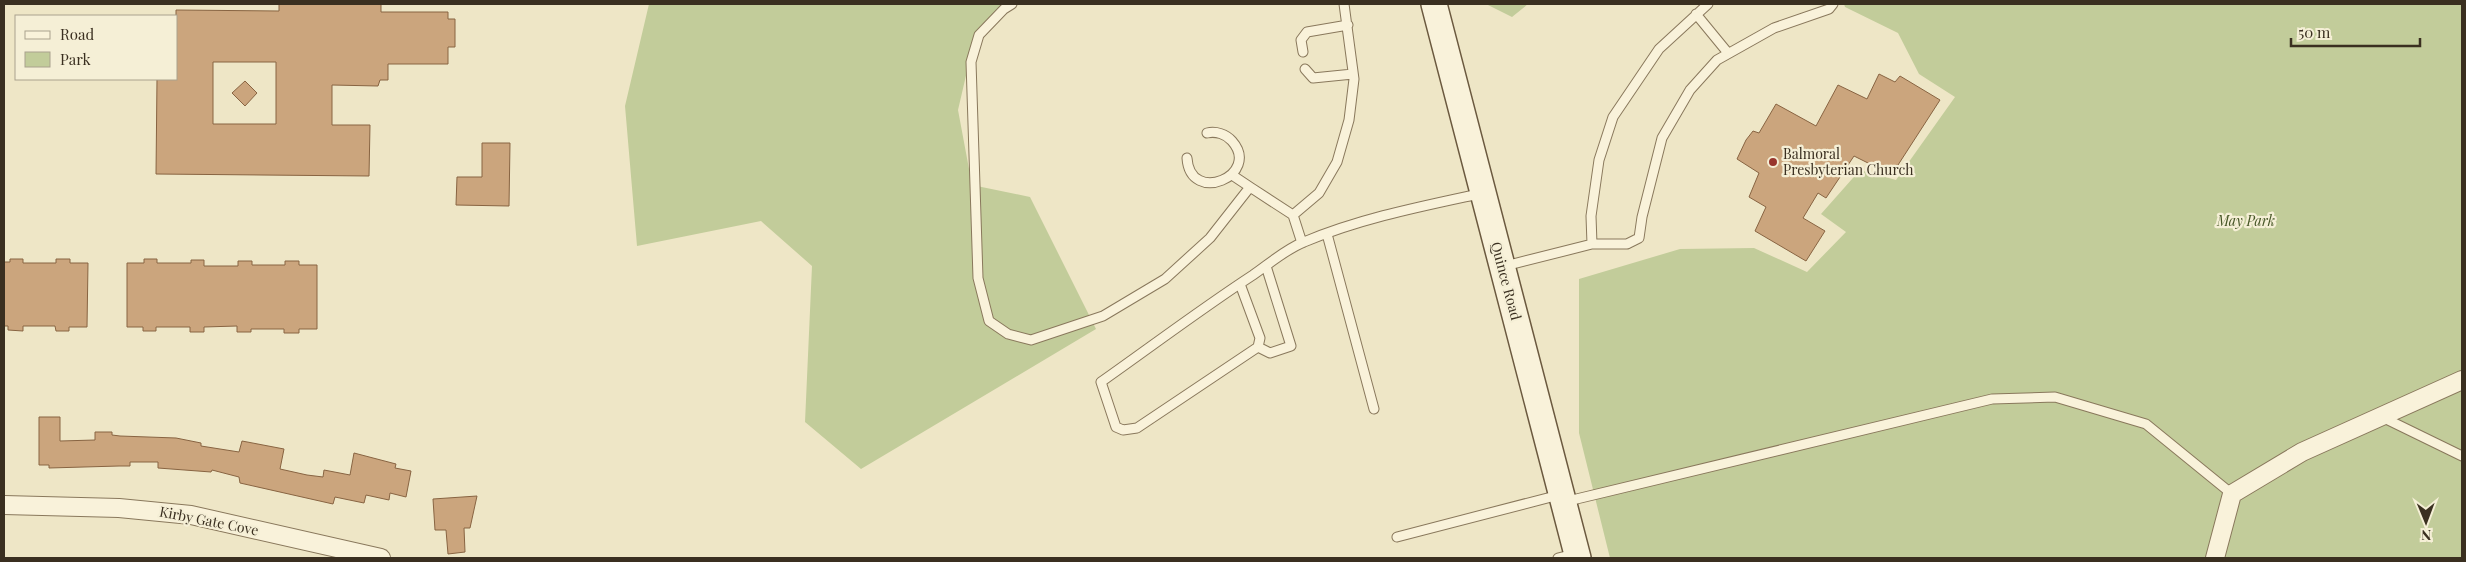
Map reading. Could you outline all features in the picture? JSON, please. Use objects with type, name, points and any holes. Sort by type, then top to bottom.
[{"type":"main road","name":"Quince Road","points":[[1434,4],[1563,498],[1571,557]]},
{"type":"street","points":[[2214,558],[2232,494],[2302,452],[2462,380]]},
{"type":"street","name":"Kirby Gate Cove","points":[[4,505],[119,508],[191,515],[381,558]]},
{"type":"lane","points":[[1012,4],[1004,9],[979,35],[971,62],[978,278],[990,321],[1008,334],[1031,340],[1103,316],[1165,279],[1210,238],[1250,187]]},
{"type":"lane","points":[[1293,215],[1319,193],[1336,162],[1349,120],[1353,74],[1344,4]]},
{"type":"lane","points":[[1592,244],[1591,216],[1599,160],[1613,117],[1659,49],[1708,4]]},
{"type":"lane","points":[[1502,267],[1592,244],[1627,244],[1640,238],[1642,217],[1662,138],[1690,90],[1717,60],[1728,53],[1774,28],[1828,9],[1833,4]]},
{"type":"lane","points":[[1696,14],[1728,53]]},
{"type":"lane","points":[[1303,52],[1301,40],[1308,32],[1348,25]]},
{"type":"lane","points":[[1305,69],[1313,78],[1353,74]]},
{"type":"lane","points":[[1187,158],[1190,170],[1202,181],[1218,183],[1232,174],[1238,159],[1233,142],[1219,133],[1207,133]]},
{"type":"lane","points":[[1232,174],[1293,215],[1302,243]]},
{"type":"lane","points":[[1240,284],[1260,338],[1258,347],[1137,428],[1122,430],[1116,426],[1102,382],[1240,284],[1302,243],[1393,213],[1483,193]]},
{"type":"lane","points":[[1328,234],[1374,409]]},
{"type":"lane","points":[[1258,347],[1270,353],[1290,346],[1266,266]]},
{"type":"lane","points":[[1397,537],[1992,399],[2055,397],[2146,424],[2232,494]]},
{"type":"lane","points":[[2381,416],[2462,456]]},
{"type":"green space","points":[[649,4],[1016,4],[980,37],[968,67],[958,110],[972,185],[1030,197],[1096,329],[861,469],[805,422],[812,266],[761,221],[637,246],[625,106]]},
{"type":"green space","points":[[1486,4],[1528,4],[1512,17]]},
{"type":"green space","name":"May Park","points":[[1844,4],[2462,4],[2462,558],[1610,558],[1579,433],[1579,279],[1680,249],[1754,248],[1807,272],[1846,232],[1821,214],[1860,170],[1896,180],[1955,97],[1919,74],[1898,33],[1845,7]]},
{"type":"building","points":[[279,4],[381,4],[381,12],[448,12],[448,19],[455,19],[455,47],[448,47],[448,64],[388,64],[388,80],[380,80],[378,86],[332,85],[332,125],[370,125],[369,176],[156,174],[157,80],[178,80],[178,15],[176,15],[176,10],[279,11]],"holes":[[[213,62],[276,62],[276,124],[213,124]]]},
{"type":"building","points":[[1879,74],[1895,82],[1900,76],[1940,100],[1898,165],[1880,169],[1854,156],[1826,198],[1818,193],[1803,218],[1825,231],[1806,261],[1755,231],[1766,207],[1749,197],[1759,173],[1737,159],[1746,140],[1753,131],[1759,133],[1776,104],[1816,126],[1838,85],[1867,99]]},
{"type":"building","points":[[245,81],[257,93],[245,106],[232,93]]},
{"type":"building","points":[[482,143],[510,143],[509,206],[456,205],[457,177],[482,177]]},
{"type":"building","points":[[10,259],[23,259],[23,263],[56,263],[56,259],[70,259],[70,263],[88,263],[87,327],[69,327],[69,331],[56,331],[55,326],[23,326],[23,331],[8,330],[8,326],[4,326],[4,262],[10,262]]},
{"type":"building","points":[[144,259],[157,259],[157,263],[191,263],[191,260],[204,260],[204,266],[238,266],[238,261],[252,261],[252,265],[285,265],[285,261],[299,261],[299,265],[317,265],[317,329],[299,329],[299,333],[284,333],[284,329],[251,329],[251,332],[237,332],[237,326],[204,327],[204,332],[190,332],[190,327],[156,327],[156,331],[143,331],[143,327],[127,327],[127,263],[144,263]]},
{"type":"building","points":[[39,417],[60,417],[60,441],[95,440],[95,432],[112,432],[112,435],[120,436],[176,438],[201,443],[201,446],[239,452],[242,441],[284,449],[280,469],[307,475],[323,477],[324,470],[350,475],[354,453],[396,464],[395,468],[411,471],[406,497],[390,493],[389,500],[366,495],[364,503],[335,497],[333,504],[240,483],[239,477],[212,470],[211,472],[158,468],[158,462],[130,462],[130,466],[49,468],[49,465],[39,465]]},
{"type":"building","points":[[477,496],[470,528],[464,528],[465,552],[448,554],[446,530],[435,530],[433,499]]},
{"type":"place","name":"Balmoral Presbyterian Church","points":[[1773,162]]}]
